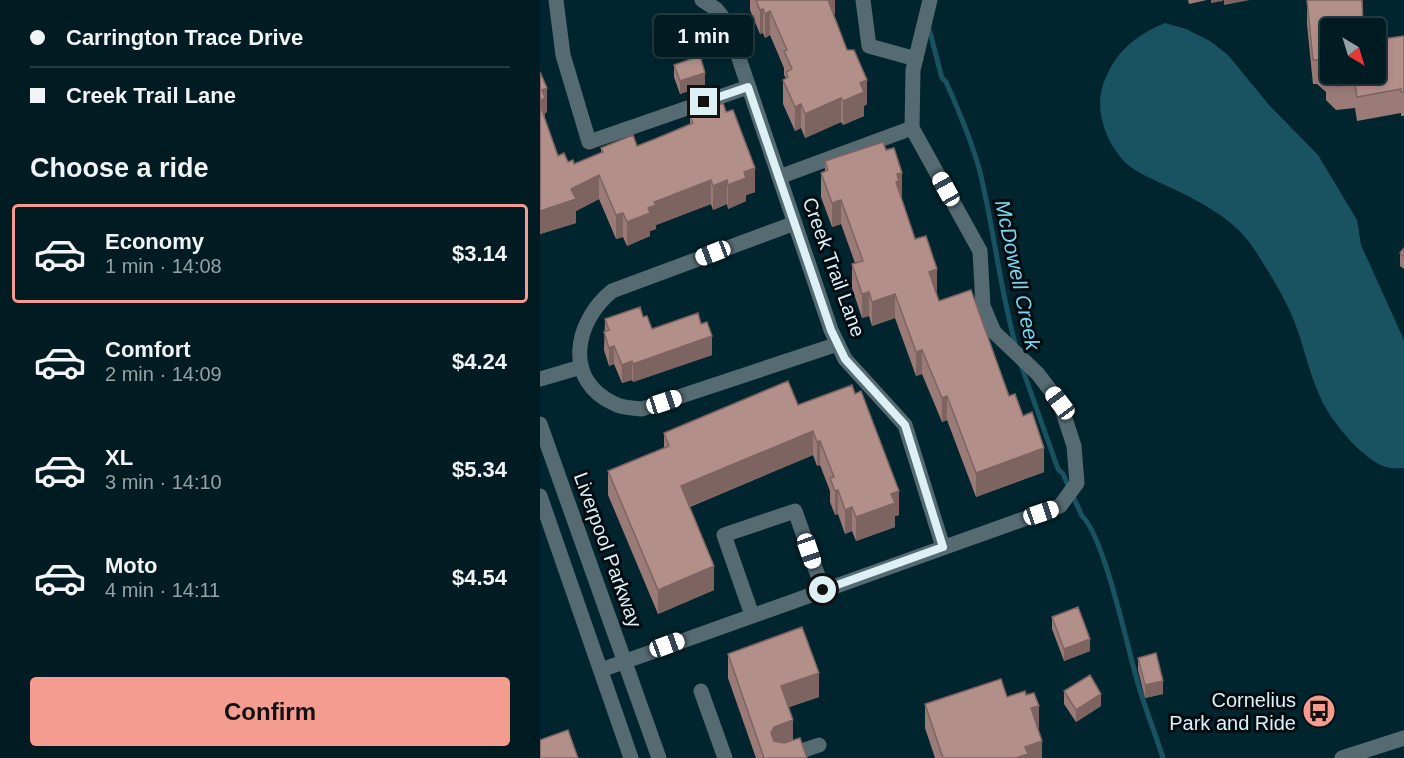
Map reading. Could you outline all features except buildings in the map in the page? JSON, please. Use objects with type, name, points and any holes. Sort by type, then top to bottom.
[{"type":"street","points":[[556,0],[563,55],[589,141],[748,87]]},
{"type":"street","name":"Creek Trail Lane","points":[[702,0],[716,9],[727,23],[795,223],[845,359],[905,425],[943,547]]},
{"type":"street","points":[[863,0],[869,46],[916,59]]},
{"type":"street","points":[[601,670],[1060,506],[1077,483],[1074,446],[1060,403],[1038,374],[994,332],[983,306],[980,251],[912,128],[913,70],[930,0]]},
{"type":"street","points":[[779,177],[912,128]]},
{"type":"street","points":[[795,223],[612,291],[597,303],[582,331],[582,372],[597,393],[616,405],[642,409],[838,344]]},
{"type":"street","points":[[540,379],[581,367]]},
{"type":"street","name":"Liverpool Parkway","points":[[540,424],[659,758]]},
{"type":"street","points":[[540,496],[545,527],[601,670],[631,758]]},
{"type":"street","points":[[752,615],[724,535],[795,512],[823,590]]},
{"type":"street","points":[[545,527],[574,517]]},
{"type":"street","points":[[702,691],[725,758]]},
{"type":"street","points":[[1342,758],[1404,738]]},
{"type":"street","points":[[781,758],[819,745]]},
{"type":"water","points":[[1165,23],[1186,29],[1210,41],[1228,55],[1269,105],[1318,155],[1357,220],[1361,245],[1404,340],[1404,468],[1388,468],[1368,457],[1349,439],[1325,408],[1287,305],[1264,264],[1241,233],[1212,210],[1131,167],[1108,138],[1100,106],[1103,85],[1108,74],[1126,47]]},
{"type":"waterway","name":"McDowell Creek","points":[[928,25],[942,78],[946,82],[960,115],[980,172],[1016,347]]},
{"type":"waterway","name":"McDowell Creek","points":[[1021,365],[1058,469],[1063,474],[1098,545],[1114,593],[1140,690],[1163,758]]},
{"type":"place","name":"Cornelius Park and Ride","points":[[1319,711]]},
{"type":"route","points":[[704,102],[748,87],[831,330],[845,359],[905,425],[943,547],[823,590]]}]
